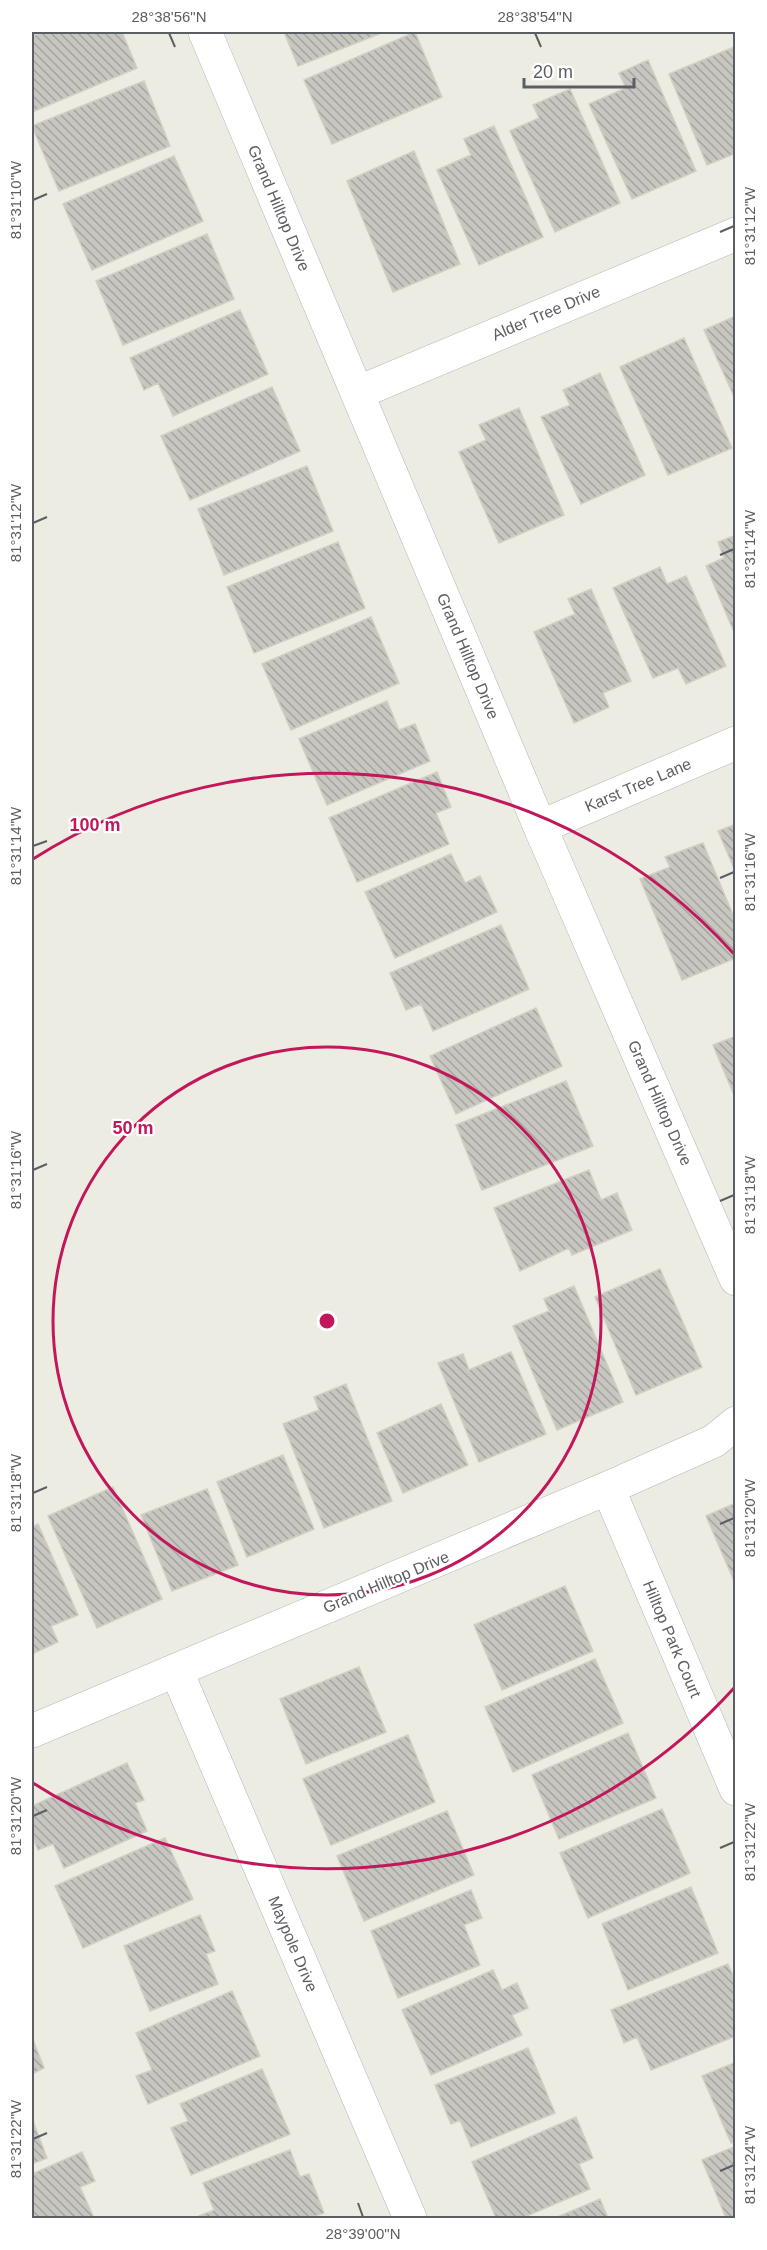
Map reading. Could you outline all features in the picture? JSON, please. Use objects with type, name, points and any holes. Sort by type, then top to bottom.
[{"type":"street","name":"Grand Hilltop Drive","points":[[205,32],[540,827],[732,1259]]},
{"type":"street","name":"Alder Tree Drive","points":[[357,393],[735,234]]},
{"type":"street","name":"Karst Tree Lane","points":[[540,827],[735,743]]},
{"type":"street","name":"Grand Hilltop Drive","points":[[32,1731],[608,1488],[714,1441],[735,1423]]},
{"type":"street","name":"Hilltop Park Court","points":[[608,1488],[735,1789]]},
{"type":"street","name":"Maypole Drive","points":[[176,1670],[410,2218]]},
{"type":"building","points":[[43,32],[122,32],[137,68],[32,112],[32,36]]},
{"type":"building","points":[[284,32],[384,32],[298,66]]},
{"type":"building","points":[[415,32],[442,97],[332,144],[304,80]]},
{"type":"building","points":[[734,47],[736,52],[736,153],[707,165],[669,74]]},
{"type":"building","points":[[648,60],[696,171],[632,199],[589,104],[626,88],[619,73]]},
{"type":"building","points":[[144,81],[170,146],[59,191],[32,126]]},
{"type":"building","points":[[570,89],[620,203],[555,232],[510,131],[539,118],[533,105]]},
{"type":"building","points":[[494,126],[543,237],[479,265],[437,170],[471,155],[464,139]]},
{"type":"building","points":[[414,151],[460,264],[393,292],[347,181]]},
{"type":"building","points":[[174,156],[203,221],[92,270],[63,204]]},
{"type":"building","points":[[207,234],[234,299],[123,345],[96,281]]},
{"type":"building","points":[[240,310],[268,374],[173,416],[158,383],[144,390],[130,358]]},
{"type":"building","points":[[736,316],[736,401],[704,330]]},
{"type":"building","points":[[684,338],[732,448],[668,475],[620,367]]},
{"type":"building","points":[[600,373],[645,475],[581,504],[541,417],[570,405],[563,390]]},
{"type":"building","points":[[272,387],[300,451],[190,500],[161,436]]},
{"type":"building","points":[[519,408],[564,515],[499,543],[459,452],[486,440],[479,425]]},
{"type":"building","points":[[307,466],[333,531],[224,575],[198,509]]},
{"type":"building","points":[[736,535],[736,637],[706,566],[724,558],[718,542]]},
{"type":"building","points":[[338,542],[365,608],[254,653],[227,587]]},
{"type":"building","points":[[660,567],[667,584],[686,576],[726,666],[686,684],[678,668],[653,678],[613,588]]},
{"type":"building","points":[[591,589],[631,681],[603,693],[609,707],[574,723],[534,632],[575,614],[568,599]]},
{"type":"building","points":[[371,617],[399,683],[291,730],[262,664]]},
{"type":"building","points":[[387,701],[399,730],[415,724],[430,761],[327,805],[299,739]]},
{"type":"building","points":[[437,772],[451,807],[436,813],[449,844],[357,882],[329,818]]},
{"type":"building","points":[[736,824],[736,873],[718,831]]},
{"type":"building","points":[[703,843],[736,922],[736,958],[682,980],[640,879],[670,867],[665,857]]},
{"type":"building","points":[[451,854],[465,883],[480,876],[497,912],[395,958],[365,892]]},
{"type":"building","points":[[501,925],[529,989],[433,1031],[421,1004],[406,1010],[390,973]]},
{"type":"building","points":[[536,1008],[562,1066],[456,1114],[430,1056]]},
{"type":"building","points":[[736,1036],[736,1100],[713,1045]]},
{"type":"building","points":[[566,1081],[593,1146],[482,1190],[456,1125]]},
{"type":"building","points":[[589,1170],[601,1200],[617,1193],[632,1230],[572,1255],[569,1248],[520,1271],[494,1208]]},
{"type":"building","points":[[660,1269],[702,1367],[636,1395],[595,1297]]},
{"type":"building","points":[[574,1286],[623,1402],[557,1430],[513,1326],[549,1311],[544,1299]]},
{"type":"building","points":[[511,1352],[546,1434],[479,1462],[438,1363],[463,1354],[469,1370]]},
{"type":"building","points":[[346,1384],[392,1501],[324,1528],[283,1424],[319,1410],[314,1397]]},
{"type":"building","points":[[441,1404],[468,1465],[403,1493],[377,1433]]},
{"type":"building","points":[[283,1455],[314,1529],[247,1557],[217,1482]]},
{"type":"building","points":[[113,1487],[162,1599],[97,1628],[48,1516]]},
{"type":"building","points":[[207,1489],[238,1565],[172,1591],[141,1515]]},
{"type":"building","points":[[736,1503],[736,1580],[734,1581],[706,1516]]},
{"type":"building","points":[[38,1524],[78,1615],[51,1626],[58,1642],[32,1654],[32,1527]]},
{"type":"building","points":[[565,1586],[593,1651],[502,1690],[474,1625]]},
{"type":"building","points":[[595,1659],[623,1723],[513,1772],[485,1707]]},
{"type":"building","points":[[359,1667],[386,1732],[306,1764],[280,1699]]},
{"type":"building","points":[[628,1733],[656,1798],[559,1839],[532,1775]]},
{"type":"building","points":[[408,1735],[435,1802],[331,1845],[303,1779]]},
{"type":"building","points":[[127,1763],[144,1800],[135,1803],[147,1831],[64,1868],[53,1844],[38,1850],[32,1836],[32,1806]]},
{"type":"building","points":[[662,1809],[690,1873],[588,1918],[560,1853]]},
{"type":"building","points":[[447,1811],[474,1875],[364,1921],[337,1856]]},
{"type":"building","points":[[165,1838],[193,1899],[83,1948],[55,1886]]},
{"type":"building","points":[[691,1887],[718,1953],[628,1990],[602,1924]]},
{"type":"building","points":[[471,1890],[482,1918],[464,1925],[480,1965],[398,1998],[371,1931]]},
{"type":"building","points":[[200,1915],[215,1951],[206,1954],[218,1984],[150,2011],[124,1946]]},
{"type":"building","points":[[728,1964],[736,1982],[736,2036],[651,2070],[637,2037],[624,2043],[611,2010]]},
{"type":"building","points":[[493,1970],[502,1990],[517,1983],[528,2008],[512,2015],[522,2035],[431,2075],[402,2010]]},
{"type":"building","points":[[232,1991],[260,2056],[148,2104],[136,2076],[152,2070],[136,2033]]},
{"type":"building","points":[[32,2037],[44,2068],[32,2074]]},
{"type":"building","points":[[528,2048],[555,2113],[471,2147],[460,2120],[451,2124],[435,2085]]},
{"type":"building","points":[[736,2062],[736,2141],[731,2143],[702,2076]]},
{"type":"building","points":[[262,2069],[290,2134],[191,2175],[171,2128],[188,2121],[180,2104]]},
{"type":"building","points":[[576,2117],[593,2158],[579,2164],[590,2189],[522,2218],[496,2218],[472,2162]]},
{"type":"building","points":[[32,2118],[47,2158],[32,2164]]},
{"type":"building","points":[[736,2146],[736,2218],[726,2218],[702,2160]]},
{"type":"building","points":[[290,2150],[300,2177],[309,2174],[324,2213],[310,2218],[200,2218],[199,2216],[214,2210],[203,2183]]},
{"type":"building","points":[[82,2152],[95,2181],[80,2187],[94,2218],[32,2218],[32,2174]]},
{"type":"building","points":[[600,2199],[608,2218],[555,2218]]}]
